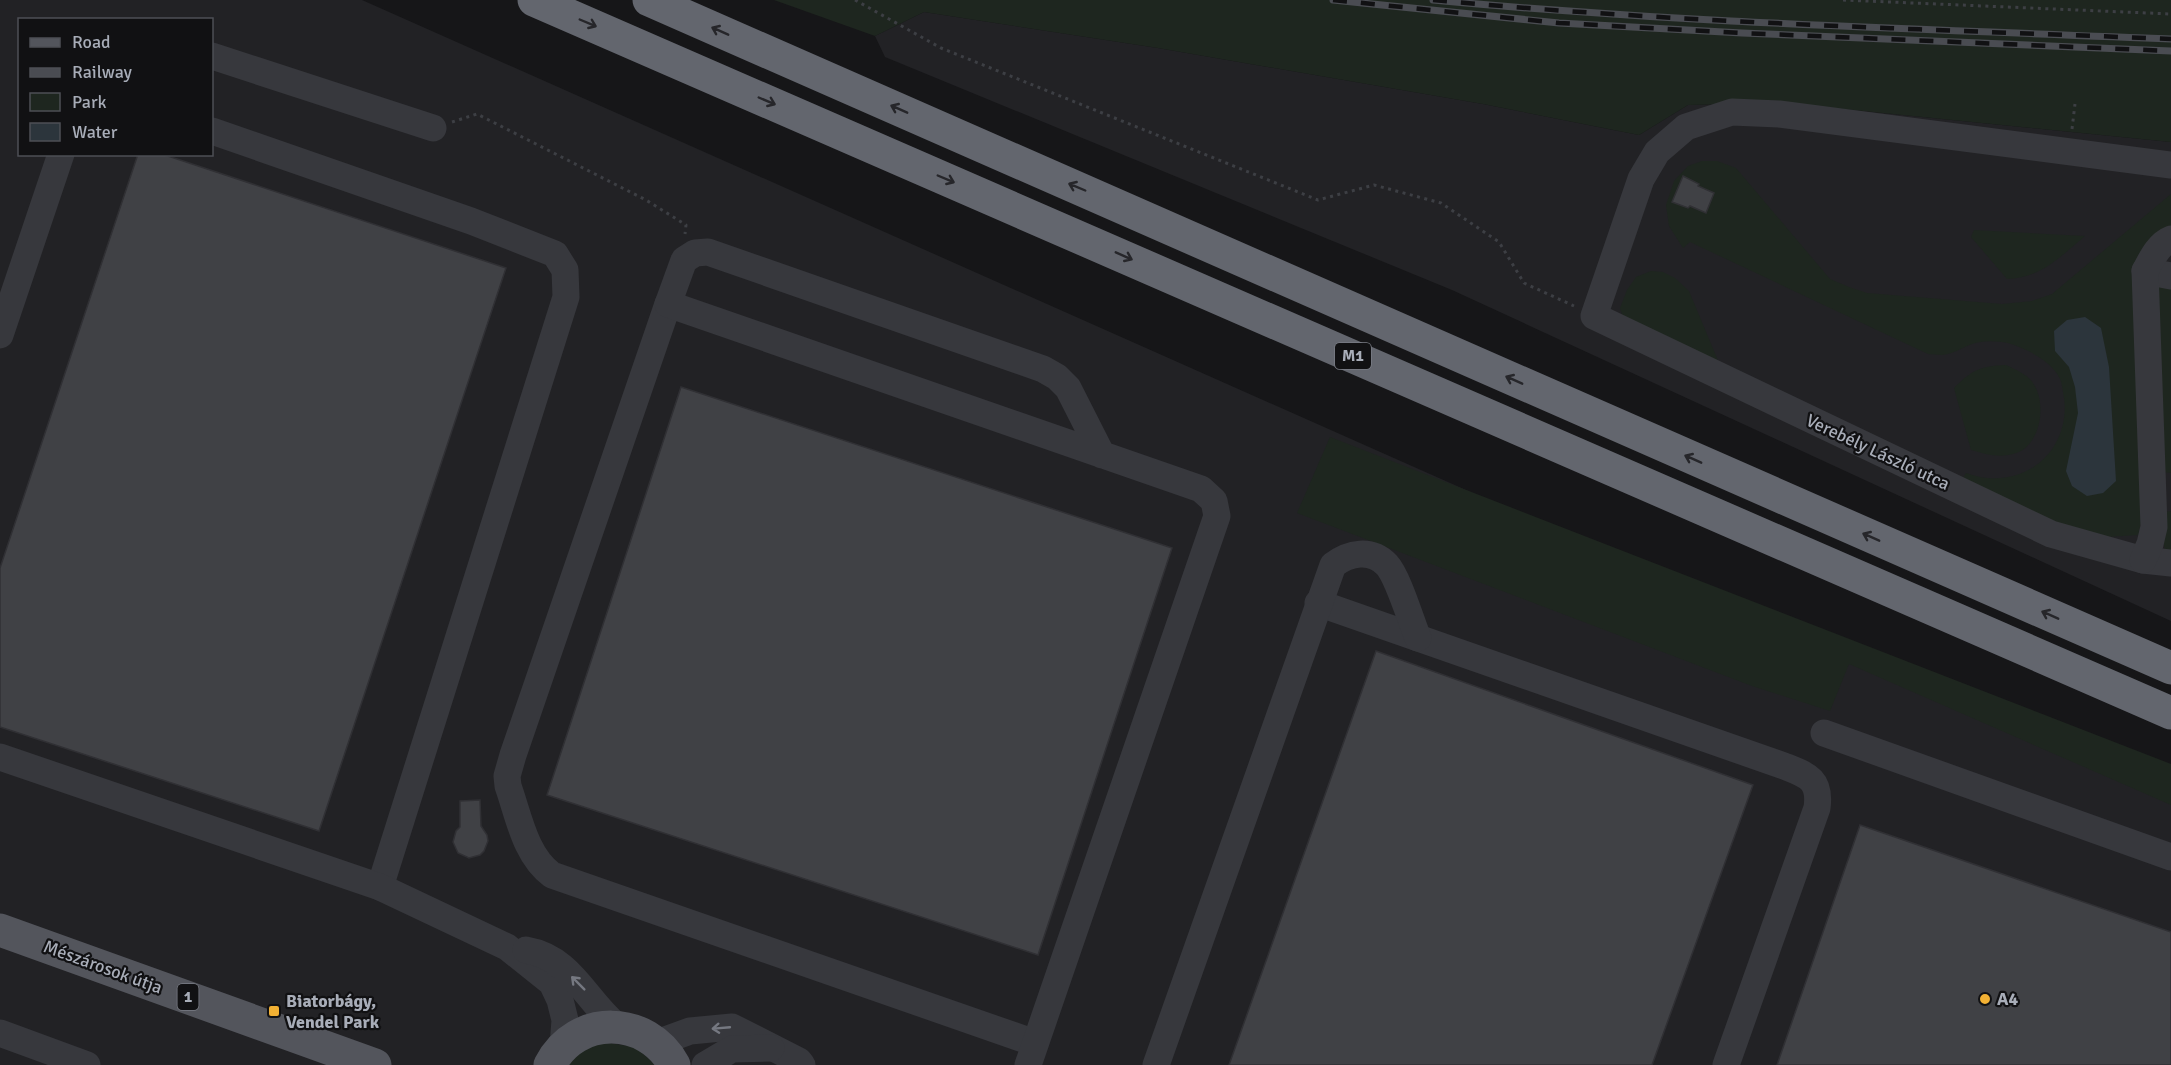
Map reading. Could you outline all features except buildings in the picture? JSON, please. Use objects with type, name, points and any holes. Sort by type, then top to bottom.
[{"type":"highway","name":"M1","points":[[534,0],[2171,713]]},
{"type":"highway","name":"M1","points":[[649,0],[2171,668]]},
{"type":"highway","points":[[2103,639],[2171,655]]},
{"type":"main road","name":"Mészárosok útja","points":[[0,930],[375,1065]]},
{"type":"main road","points":[[552,1058],[574,1037],[602,1027],[617,1026],[631,1029],[665,1054]]},
{"type":"street","points":[[213,56],[433,128]]},
{"type":"street","points":[[1594,316],[1641,179],[1657,152],[1686,127],[1732,112],[1779,114],[2171,165]]},
{"type":"street","points":[[213,131],[538,246],[555,254],[565,270],[566,297],[380,887]]},
{"type":"street","points":[[0,335],[60,156]]},
{"type":"street","points":[[2143,560],[2150,544],[2162,494],[2145,271],[2154,254],[2166,241],[2171,239]]},
{"type":"street","points":[[668,304],[1102,455],[1201,489],[1214,501],[1217,516],[1032,1054],[552,875],[542,868],[531,854],[508,786],[507,776],[668,304],[684,260],[695,253],[708,252],[1043,369],[1057,377],[1068,388],[1102,455]]},
{"type":"street","points":[[2145,271],[2171,276]]},
{"type":"street","name":"Verebély László utca","points":[[1594,316],[2051,534],[2143,560],[2171,563]]},
{"type":"street","points":[[1156,1065],[1333,565],[1345,556],[1360,554],[1375,556],[1388,566],[1418,638]]},
{"type":"street","points":[[1318,603],[1784,766],[1807,775],[1815,784],[1818,795],[1817,808],[1726,1065]]},
{"type":"street","points":[[1824,733],[2171,857]]},
{"type":"street","points":[[0,757],[380,887],[507,947],[552,983],[560,1000],[565,1020],[552,1058]]},
{"type":"street","points":[[507,947],[542,952],[562,966],[592,996],[601,1013],[617,1026]]},
{"type":"street","points":[[665,1054],[690,1031],[732,1027],[800,1061],[802,1065]]},
{"type":"street","points":[[0,1033],[87,1065]]},
{"type":"street","points":[[705,1065],[732,1049],[775,1048]]},
{"type":"path","points":[[855,0],[941,48],[1318,200],[1374,185],[1441,203],[1499,242],[1524,283],[1594,316]]},
{"type":"path","points":[[1843,0],[2171,14]]},
{"type":"path","points":[[433,128],[477,114],[646,200],[686,225],[684,260]]},
{"type":"shaded area","points":[[0,0],[362,0],[2171,803],[2171,1065],[0,1065]]},
{"type":"shaded area","points":[[924,12],[1158,48],[1483,104],[1639,135],[1688,105],[1784,103],[2171,142],[2171,621],[1452,290],[885,57],[875,36]]},
{"type":"green space","points":[[774,0],[2171,0],[2171,142],[1784,103],[1688,105],[1639,135],[1483,104],[1158,48],[924,12],[875,36]]},
{"type":"green space","points":[[1702,161],[1717,161],[1736,168],[1830,279],[1867,293],[2002,304],[2032,301],[2052,294],[2171,194],[2171,231],[2151,245],[2143,517],[2138,535],[2107,537],[2053,521],[1963,478],[1966,473],[1988,478],[2022,473],[2048,455],[2057,441],[2063,426],[2065,410],[2062,384],[2051,367],[2038,356],[2008,343],[1990,341],[1976,343],[1942,355],[1928,354],[1690,242],[1683,248],[1669,226],[1666,205],[1674,181],[1688,166]]},
{"type":"green space","points":[[1974,230],[2085,236],[2058,259],[2040,270],[2019,278],[2007,279],[1971,237]]},
{"type":"green space","points":[[1651,271],[1663,272],[1675,278],[1689,291],[1719,363],[1626,327],[1620,308],[1627,290],[1636,277]]},
{"type":"green space","points":[[2159,285],[2171,289],[2171,473],[2162,472],[2152,296]]},
{"type":"green space","points":[[2006,365],[2028,377],[2038,392],[2040,414],[2035,435],[2022,450],[2013,454],[1997,456],[1971,450],[1954,388],[1977,370],[1989,366]]},
{"type":"green space","points":[[1330,437],[2171,764],[2171,805],[1849,664],[1830,711],[1752,686],[1297,513]]},
{"type":"green space","points":[[2171,511],[2171,554],[2165,549],[2159,526],[2165,512]]},
{"type":"green space","points":[[602,1042],[635,1047],[656,1065],[568,1065],[584,1049]]},
{"type":"water","points":[[2085,317],[2101,328],[2109,367],[2116,481],[2103,493],[2087,496],[2072,486],[2066,471],[2078,413],[2075,387],[2069,367],[2055,351],[2054,331],[2067,320]]},
{"type":"railway","points":[[1333,0],[1559,23],[2171,51]]},
{"type":"railway","points":[[1433,0],[1709,20],[2171,39]]},
{"type":"place","name":"A4","points":[[1985,999]]},
{"type":"place","name":"Biatorbágy, Vendel Park","points":[[274,1011]]}]
